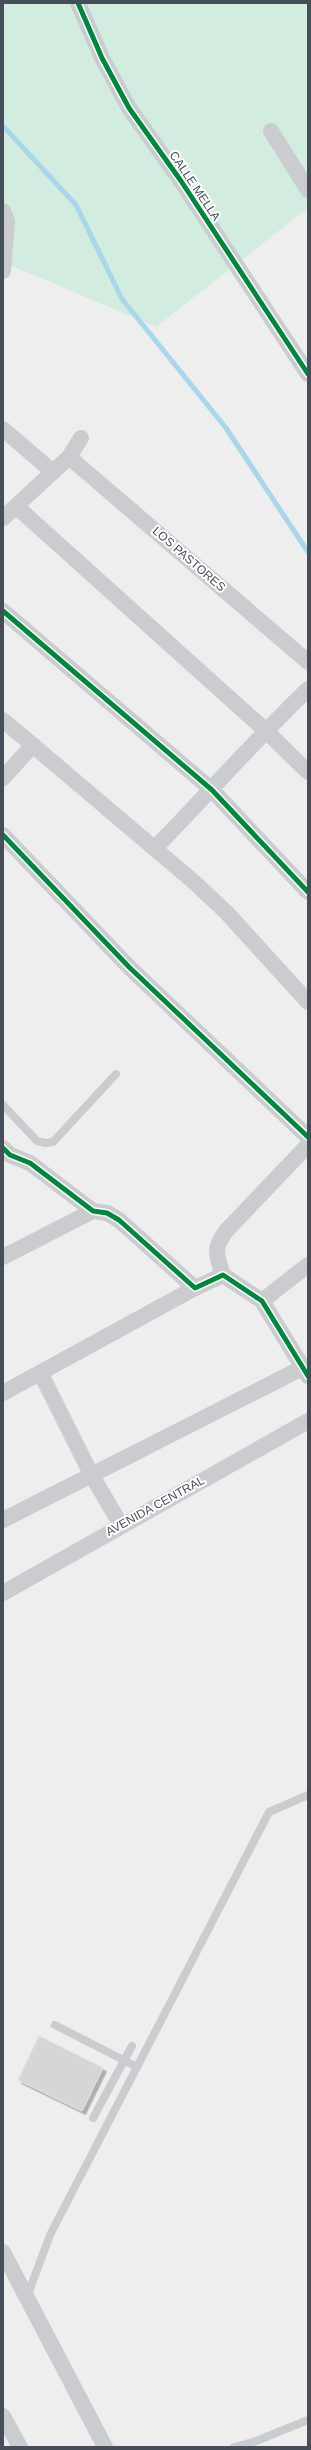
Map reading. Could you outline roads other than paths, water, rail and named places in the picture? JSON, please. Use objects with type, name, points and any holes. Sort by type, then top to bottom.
[{"type":"street","name":"CALLE MELLA","points":[[78,3],[102,58],[129,108],[181,181],[308,374]]},
{"type":"street","points":[[271,131],[308,190]]},
{"type":"street","points":[[3,211],[7,221],[3,271]]},
{"type":"street","points":[[3,429],[53,472]]},
{"type":"street","points":[[3,518],[17,507],[69,457],[81,438]]},
{"type":"street","name":"LOS PASTORES","points":[[69,457],[308,662]]},
{"type":"street","points":[[17,507],[265,730],[308,772]]},
{"type":"street","points":[[3,611],[212,790],[308,892]]},
{"type":"street","points":[[156,848],[212,790],[265,730],[308,689]]},
{"type":"street","points":[[3,720],[156,848],[226,912],[308,1002]]},
{"type":"street","points":[[3,778],[33,745]]},
{"type":"street","points":[[3,836],[129,967],[308,1137]]},
{"type":"street","points":[[3,1520],[91,1474],[305,1372],[262,1301],[223,1275],[216,1254],[218,1242],[226,1231],[308,1145]]},
{"type":"street","points":[[5,1153],[30,1163],[94,1211],[107,1213],[119,1220],[195,1288]]},
{"type":"street","points":[[3,1257],[94,1211]]},
{"type":"street","points":[[262,1301],[308,1265]]},
{"type":"street","points":[[3,1393],[41,1374],[195,1288],[223,1275]]},
{"type":"street","points":[[41,1374],[91,1474],[121,1525]]},
{"type":"street","name":"AVENIDA CENTRAL","points":[[3,1593],[121,1525],[308,1421]]},
{"type":"street","points":[[3,2252],[105,2447]]},
{"type":"street","points":[[3,2416],[20,2447]]},
{"type":"lane","points":[[3,1105],[37,1140],[44,1143],[53,1142],[116,1074]]},
{"type":"lane","points":[[26,2298],[50,2235],[269,1812],[308,1796]]},
{"type":"lane","points":[[55,2025],[137,2067]]},
{"type":"lane","points":[[94,2118],[132,2046]]},
{"type":"lane","points":[[234,2447],[256,2442],[308,2420]]},
{"type":"waterway","points":[[3,126],[76,205],[122,299],[226,428],[308,552]]}]
